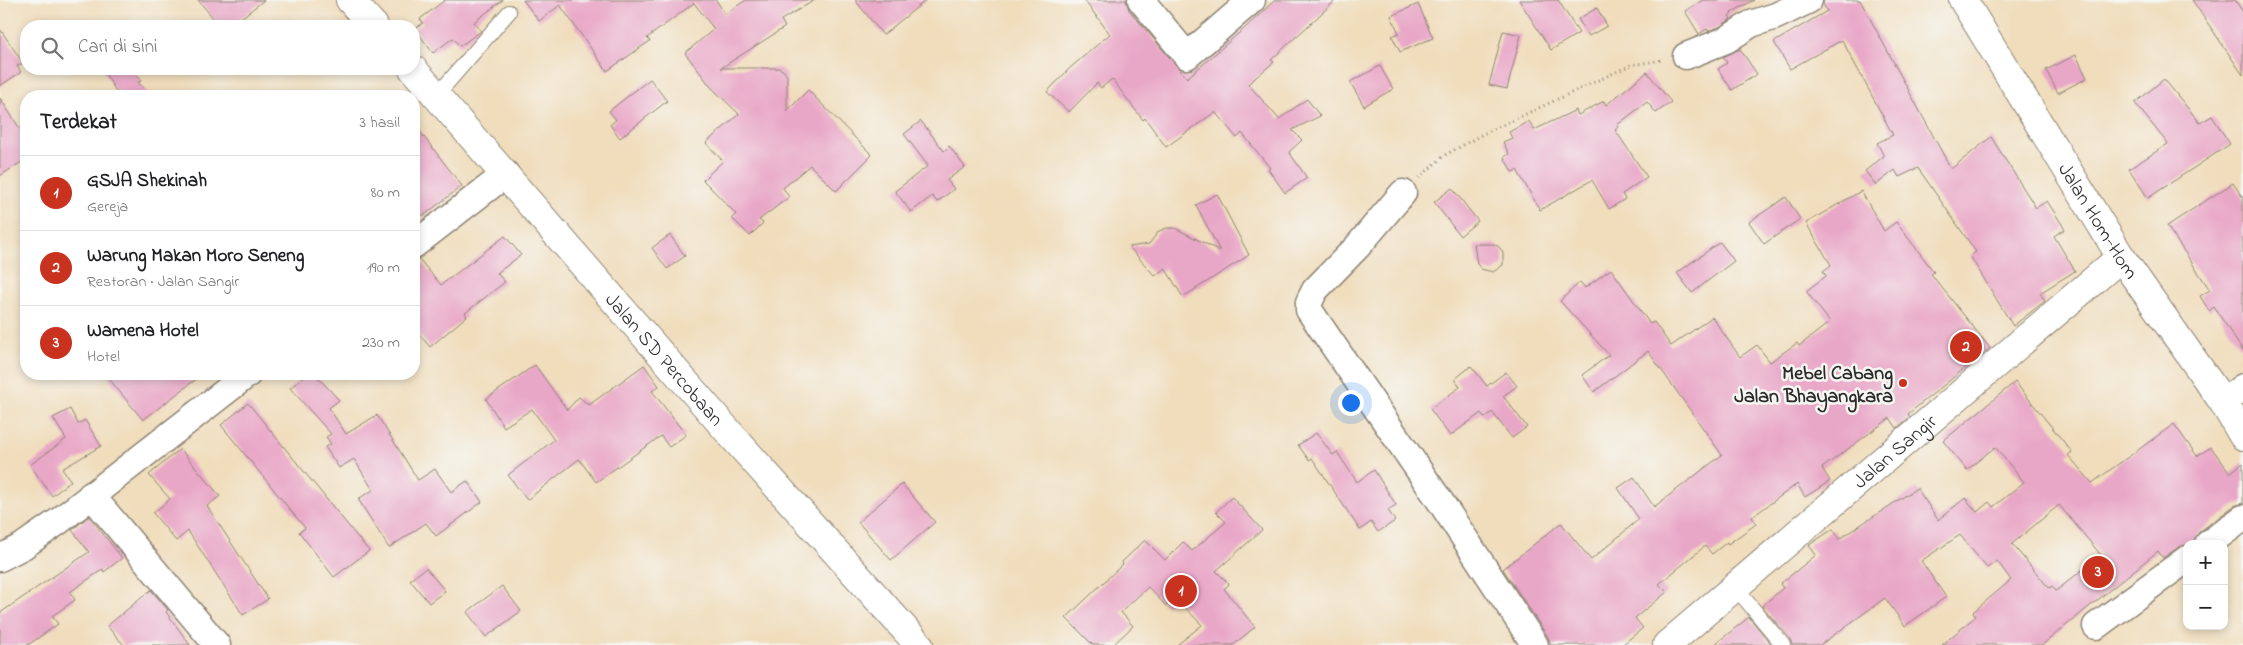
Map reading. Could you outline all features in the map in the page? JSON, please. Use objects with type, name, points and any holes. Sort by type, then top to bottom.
[{"type":"main road","points":[[350,0],[368,20]]},
{"type":"main road","name":"Jalan Hom-Hom","points":[[1963,0],[2121,257],[2233,395],[2243,436]]},
{"type":"main road","name":"Jalan SD Percobaan","points":[[419,75],[733,437],[919,645]]},
{"type":"main road","name":"Jalan Sangir","points":[[1667,645],[2121,257]]},
{"type":"street","points":[[1141,0],[1187,56],[1252,0]]},
{"type":"street","points":[[1686,56],[1726,40],[1751,24],[1776,16],[1809,0]]},
{"type":"street","points":[[420,240],[506,174]]},
{"type":"street","points":[[1403,193],[1357,247],[1315,290],[1309,302],[1309,310],[1442,504],[1535,645]]},
{"type":"street","points":[[0,558],[23,546],[59,521],[240,380]]},
{"type":"street","points":[[91,495],[217,645]]},
{"type":"street","points":[[2213,540],[2243,518]]},
{"type":"street","points":[[2096,626],[2183,562]]},
{"type":"lane","points":[[437,95],[509,12]]},
{"type":"lane","points":[[1735,587],[1783,645]]},
{"type":"path","points":[[1403,193],[1445,155],[1483,134],[1631,65],[1686,56]]},
{"type":"building","points":[[198,0],[264,0],[239,20],[215,20]]},
{"type":"building","points":[[445,0],[503,0],[474,22],[481,31],[460,46],[453,38],[433,53],[420,36],[420,25],[423,23],[420,19]]},
{"type":"building","points":[[523,0],[716,0],[725,14],[746,0],[815,0],[781,20],[785,27],[721,68],[779,68],[787,76],[787,111],[808,90],[872,155],[836,191],[810,165],[783,188],[789,197],[759,220],[763,223],[750,236],[732,218],[736,214],[703,180],[723,161],[706,143],[739,114],[711,87],[685,53],[714,29],[694,3],[647,38],[650,41],[607,71],[560,5],[539,21]]},
{"type":"building","points":[[855,0],[926,0],[883,35]]},
{"type":"building","points":[[1084,0],[1126,0],[1129,10],[1187,78],[1275,0],[1336,0],[1271,60],[1274,62],[1248,84],[1279,119],[1307,99],[1320,116],[1292,130],[1302,140],[1289,152],[1307,178],[1285,193],[1268,169],[1270,168],[1242,133],[1237,138],[1215,112],[1166,147],[1145,118],[1143,120],[1112,79],[1101,88],[1097,83],[1069,112],[1047,92],[1070,68],[1110,34]]},
{"type":"building","points":[[1519,0],[1558,0],[1579,33],[1551,50]]},
{"type":"building","points":[[1703,0],[1754,0],[1731,13],[1729,16],[1731,19],[1719,27],[1708,31],[1707,29],[1699,34],[1685,11]]},
{"type":"building","points":[[1824,0],[1860,0],[1951,169],[1991,137],[2036,208],[2047,201],[2065,229],[2054,236],[2075,271],[2040,293],[2045,301],[2013,326],[1970,256],[1976,252],[1918,168],[1899,177],[1895,170],[1876,185],[1865,171],[1884,156],[1877,143],[1893,135],[1842,40],[1790,69],[1774,42],[1827,11],[1823,4]]},
{"type":"building","points":[[2192,0],[2235,0],[2243,12],[2243,75]]},
{"type":"building","points":[[1418,4],[1433,38],[1400,52],[1392,36],[1399,33],[1391,16]]},
{"type":"building","points":[[1597,8],[1607,26],[1589,36],[1578,19]]},
{"type":"building","points":[[0,29],[20,59],[20,64],[17,66],[20,73],[0,86]]},
{"type":"building","points":[[1503,31],[1521,35],[1507,89],[1489,85]]},
{"type":"building","points":[[1740,49],[1757,74],[1732,90],[1718,69],[1727,63],[1723,57]]},
{"type":"building","points":[[2076,55],[2087,78],[2058,93],[2046,70]]},
{"type":"building","points":[[1380,66],[1393,89],[1364,106],[1350,82]]},
{"type":"building","points":[[1647,72],[1671,102],[1656,113],[1647,102],[1617,125],[1618,128],[1615,130],[1647,177],[1622,194],[1625,199],[1609,209],[1592,180],[1540,210],[1517,170],[1512,172],[1504,157],[1509,154],[1503,142],[1512,138],[1509,132],[1529,121],[1534,130],[1576,110],[1578,115],[1604,101],[1606,105]]},
{"type":"building","points":[[106,75],[137,75],[141,81],[138,82],[145,90],[115,90]]},
{"type":"building","points":[[650,79],[667,101],[620,138],[610,125],[616,120],[609,111]]},
{"type":"building","points":[[2164,79],[2200,123],[2212,116],[2230,144],[2148,198],[2129,169],[2168,144],[2135,103]]},
{"type":"building","points":[[0,98],[20,129],[20,163],[0,176]]},
{"type":"building","points":[[921,121],[944,151],[949,146],[965,167],[947,180],[954,189],[937,202],[932,196],[911,212],[895,191],[928,166],[904,134]]},
{"type":"building","points":[[420,132],[462,186],[423,216],[420,212]]},
{"type":"building","points":[[2233,183],[2243,198],[2243,351],[2214,307],[2209,311],[2200,296],[2210,290],[2167,226]]},
{"type":"building","points":[[1452,188],[1478,221],[1460,236],[1434,202]]},
{"type":"building","points":[[1861,191],[1884,231],[1896,222],[1934,272],[1931,274],[1990,348],[1908,414],[1910,417],[1897,428],[1890,418],[1822,468],[1830,481],[1805,497],[1797,484],[1752,517],[1756,524],[1728,544],[1727,542],[1712,554],[1705,546],[1659,584],[1667,592],[1635,618],[1643,628],[1622,645],[1551,645],[1548,637],[1503,569],[1561,523],[1591,560],[1639,519],[1618,488],[1634,477],[1654,507],[1722,455],[1648,351],[1594,392],[1582,375],[1609,355],[1560,301],[1580,282],[1585,288],[1611,269],[1650,324],[1654,322],[1671,346],[1712,317],[1740,357],[1757,345],[1770,362],[1797,343],[1799,346],[1830,322],[1806,291],[1826,276],[1823,271],[1831,265],[1806,223]]},
{"type":"building","points":[[1217,194],[1249,255],[1183,297],[1165,268],[1155,276],[1129,247],[1149,244],[1159,231],[1175,228],[1220,251],[1196,205]]},
{"type":"building","points":[[1786,197],[1800,219],[1764,244],[1749,222]]},
{"type":"building","points":[[670,235],[685,256],[667,269],[652,248]]},
{"type":"building","points":[[505,236],[521,255],[497,273],[505,282],[465,313],[467,316],[430,347],[420,335],[420,260],[441,285]]},
{"type":"building","points":[[1720,242],[1734,261],[1692,293],[1677,273]]},
{"type":"building","points":[[1474,244],[1494,244],[1499,247],[1503,252],[1503,265],[1493,272],[1481,269],[1477,264]]},
{"type":"building","points":[[535,365],[567,410],[579,397],[589,405],[644,365],[659,386],[652,391],[686,435],[669,447],[661,436],[596,482],[579,459],[527,500],[508,475],[554,440],[532,409],[504,427],[486,399]]},
{"type":"building","points":[[1471,366],[1487,386],[1506,372],[1517,386],[1503,396],[1527,427],[1512,438],[1492,412],[1485,418],[1481,413],[1450,436],[1430,409],[1460,387],[1455,379]]},
{"type":"building","points":[[110,380],[195,380],[143,420]]},
{"type":"building","points":[[300,380],[321,380],[339,400],[329,408],[346,434],[377,415],[418,480],[435,469],[451,492],[467,481],[482,502],[436,536],[426,523],[389,548],[358,499],[373,490],[354,459],[339,468],[325,447],[331,444],[326,437],[331,434],[290,388]]},
{"type":"building","points":[[2015,382],[2072,452],[2068,455],[2092,483],[2174,424],[2197,456],[2211,447],[2230,473],[2243,463],[2243,503],[2234,506],[2199,532],[2195,540],[2183,540],[2183,546],[2163,558],[2158,551],[2042,645],[1942,645],[1976,616],[1973,612],[2011,580],[1997,561],[1987,568],[1960,535],[1921,561],[1946,597],[1905,626],[1885,598],[1820,645],[1792,645],[1790,639],[1762,606],[1783,588],[1780,584],[1816,555],[1809,545],[1833,529],[1839,539],[1917,488],[1938,520],[1965,498],[1977,512],[1989,502],[1993,507],[2024,482],[1995,447],[1967,470],[1943,441]],"holes":[[[2059,505],[2101,555],[2056,591],[2052,586],[2049,588],[2012,544]]]},
{"type":"building","points":[[248,403],[369,551],[334,577],[299,532],[305,528],[221,425]]},
{"type":"building","points":[[70,409],[78,424],[85,420],[101,446],[62,469],[71,481],[52,496],[30,465],[66,439],[53,418]]},
{"type":"building","points":[[1316,433],[1333,455],[1337,452],[1357,482],[1374,470],[1396,505],[1388,510],[1395,521],[1378,532],[1371,522],[1360,530],[1312,458],[1309,460],[1298,445]]},
{"type":"building","points":[[180,449],[220,496],[207,506],[268,599],[243,615],[188,531],[176,541],[153,513],[170,499],[149,475]]},
{"type":"building","points":[[902,484],[935,522],[891,560],[858,522]]},
{"type":"building","points":[[1232,497],[1262,530],[1216,571],[1229,584],[1224,589],[1255,627],[1233,645],[1177,645],[1202,625],[1175,597],[1166,606],[1148,587],[1121,612],[1133,626],[1113,645],[1093,645],[1066,618],[1123,564],[1122,562],[1145,540],[1165,560],[1183,542],[1192,551],[1226,522],[1216,512]]},
{"type":"building","points":[[89,516],[122,558],[104,572],[103,569],[70,592],[75,600],[52,616],[58,624],[28,645],[0,645],[0,613],[89,552],[72,530]]},
{"type":"building","points":[[426,568],[445,591],[429,603],[410,580]]},
{"type":"building","points":[[502,586],[521,611],[486,637],[467,612]]},
{"type":"building","points":[[151,590],[168,610],[166,612],[190,645],[124,645],[107,626]]},
{"type":"building","points":[[1749,617],[1772,645],[1714,645]]},
{"type":"place","name":"Warung Makan Moro Seneng","points":[[1966,347]]},
{"type":"place","name":"Mebel Cabang Jalan Bhayangkara","points":[[1903,383]]},
{"type":"place","name":"Wamena Hotel","points":[[2098,572]]},
{"type":"place","name":"GSJA Shekinah","points":[[1181,591]]}]
